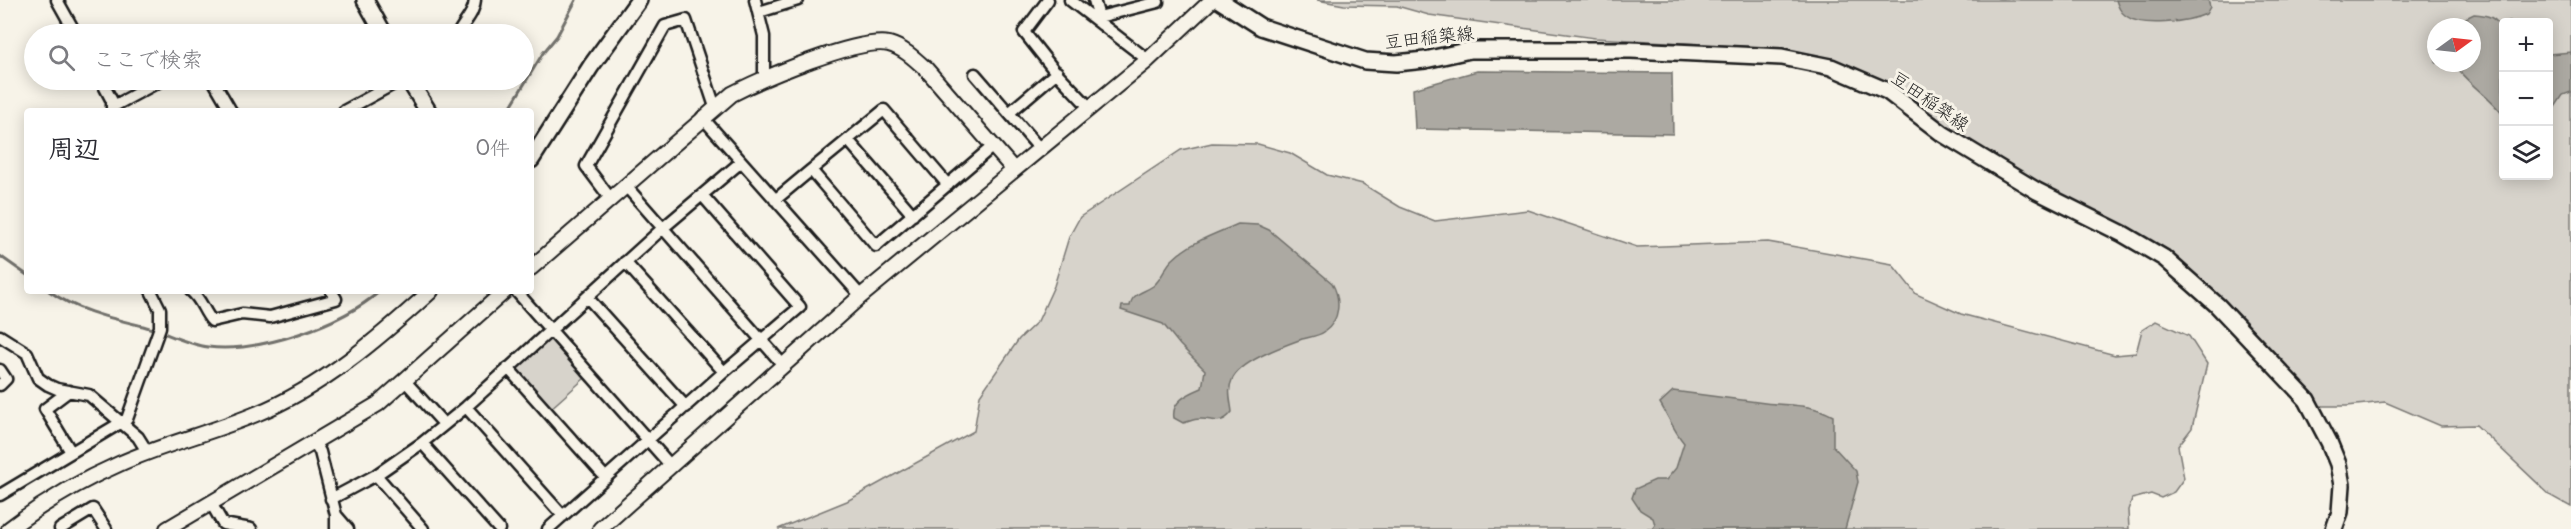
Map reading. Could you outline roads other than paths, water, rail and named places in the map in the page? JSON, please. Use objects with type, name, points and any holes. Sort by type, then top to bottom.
[{"type":"main road","points":[[365,0],[378,24]]},
{"type":"main road","points":[[534,155],[591,66],[639,0]]},
{"type":"main road","name":"豆田稲築線","points":[[1219,0],[1261,27],[1365,61],[1396,63],[1416,61],[1470,50],[1631,50],[1782,57],[1831,67],[1887,91],[1943,134],[2037,191],[2123,234],[2163,258],[2217,305],[2307,400],[2330,442],[2342,485],[2340,512],[2334,529]]},
{"type":"main road","points":[[415,90],[426,108]]},
{"type":"street","points":[[57,0],[70,24]]},
{"type":"street","points":[[463,24],[474,10],[475,0]]},
{"type":"street","points":[[755,0],[764,36],[764,78]]},
{"type":"street","points":[[759,12],[798,0]]},
{"type":"street","points":[[1048,0],[1024,32],[1090,108]]},
{"type":"street","points":[[1070,0],[1149,60]]},
{"type":"street","points":[[1094,0],[1100,21]]},
{"type":"street","points":[[1100,21],[1158,2],[1157,0]]},
{"type":"street","points":[[600,529],[861,297],[1149,60],[1212,0]]},
{"type":"street","points":[[610,198],[586,166],[664,26],[686,20],[715,107]]},
{"type":"street","points":[[534,265],[702,117],[732,94],[764,78],[865,44],[891,45],[914,58],[1014,170]]},
{"type":"street","points":[[1009,113],[1057,72]]},
{"type":"street","points":[[975,74],[1040,149]]},
{"type":"street","points":[[107,90],[112,108]]},
{"type":"street","points":[[114,108],[145,90]]},
{"type":"street","points":[[219,90],[229,108]]},
{"type":"street","points":[[350,108],[383,90]]},
{"type":"street","points":[[775,200],[884,110],[948,185]]},
{"type":"street","points":[[702,117],[861,297]]},
{"type":"street","points":[[848,140],[913,214]]},
{"type":"street","points":[[811,170],[876,246],[993,147]]},
{"type":"street","points":[[331,499],[376,475],[422,443],[663,228],[741,162]]},
{"type":"street","points":[[625,185],[784,366]]},
{"type":"street","points":[[548,529],[800,307],[702,195]]},
{"type":"street","points":[[625,262],[724,372]]},
{"type":"street","points":[[0,495],[127,420],[160,327],[160,309],[152,294]]},
{"type":"street","points":[[194,294],[202,301],[209,318],[217,321],[242,314],[270,317],[336,299],[333,294]]},
{"type":"street","points":[[9,529],[59,494],[120,464],[257,414],[287,400],[339,368],[388,330],[428,294]]},
{"type":"street","points":[[172,527],[378,404],[502,294]]},
{"type":"street","points":[[519,294],[671,466]]},
{"type":"street","points":[[587,297],[686,407]]},
{"type":"street","points":[[0,336],[27,353],[38,378],[57,389],[89,394],[138,437],[148,453]]},
{"type":"street","points":[[508,368],[606,478]]},
{"type":"street","points":[[0,370],[6,379],[0,385]]},
{"type":"street","points":[[405,381],[444,424]]},
{"type":"street","points":[[69,392],[45,409],[71,452]]},
{"type":"street","points":[[466,406],[563,516]]},
{"type":"street","points":[[315,443],[320,452],[336,515],[336,529]]},
{"type":"street","points":[[422,443],[499,529]]},
{"type":"street","points":[[376,475],[423,529]]},
{"type":"street","points":[[211,503],[223,524],[251,529]]},
{"type":"street","points":[[60,529],[75,525],[93,509],[106,529]]},
{"type":"street","points":[[336,515],[348,529]]},
{"type":"waterway","points":[[534,68],[557,36],[576,0]]},
{"type":"waterway","points":[[510,108],[521,90]]},
{"type":"waterway","points":[[0,256],[24,273]]},
{"type":"waterway","points":[[54,294],[94,313],[151,329],[183,341],[208,347],[229,348],[251,346],[299,334],[344,315],[376,294]]}]
